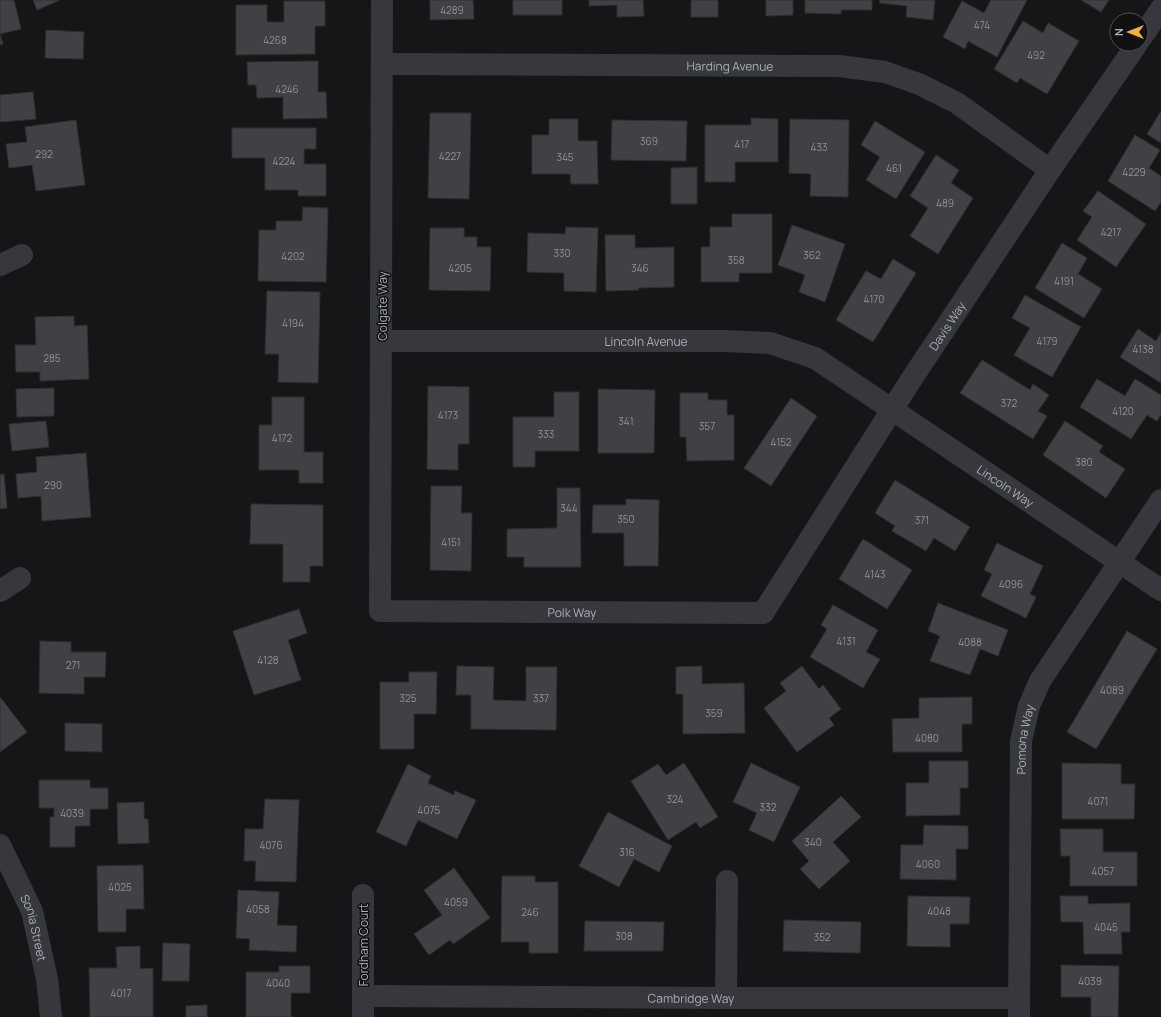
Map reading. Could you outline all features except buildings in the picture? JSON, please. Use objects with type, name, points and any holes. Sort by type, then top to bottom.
[{"type":"street","name":"Colgate Way","points":[[380,611],[382,0]]},
{"type":"street","points":[[1149,26],[1161,9]]},
{"type":"street","name":"Davis Way","points":[[763,613],[892,410],[1050,170],[1131,52]]},
{"type":"street","name":"Harding Avenue","points":[[382,64],[839,66],[885,72],[919,84],[957,103],[1050,170]]},
{"type":"street","points":[[0,265],[22,255]]},
{"type":"street","name":"Lincoln Avenue","points":[[382,341],[725,341],[770,343],[815,358],[892,410]]},
{"type":"street","name":"Lincoln Way","points":[[892,410],[1120,562]]},
{"type":"street","name":"Pomona Way","points":[[1019,1007],[1021,741],[1029,706],[1040,681],[1161,500]]},
{"type":"street","points":[[1120,562],[1161,590]]},
{"type":"street","points":[[0,591],[20,578]]},
{"type":"street","name":"Polk Way","points":[[380,611],[763,613]]},
{"type":"street","name":"Sonia Street","points":[[0,845],[32,911],[47,979],[51,1017]]},
{"type":"street","points":[[726,998],[727,881]]},
{"type":"street","name":"Fordham Court","points":[[363,1006],[364,895]]},
{"type":"street","name":"Cambridge Way","points":[[363,1006],[726,998],[1019,1007]]}]
